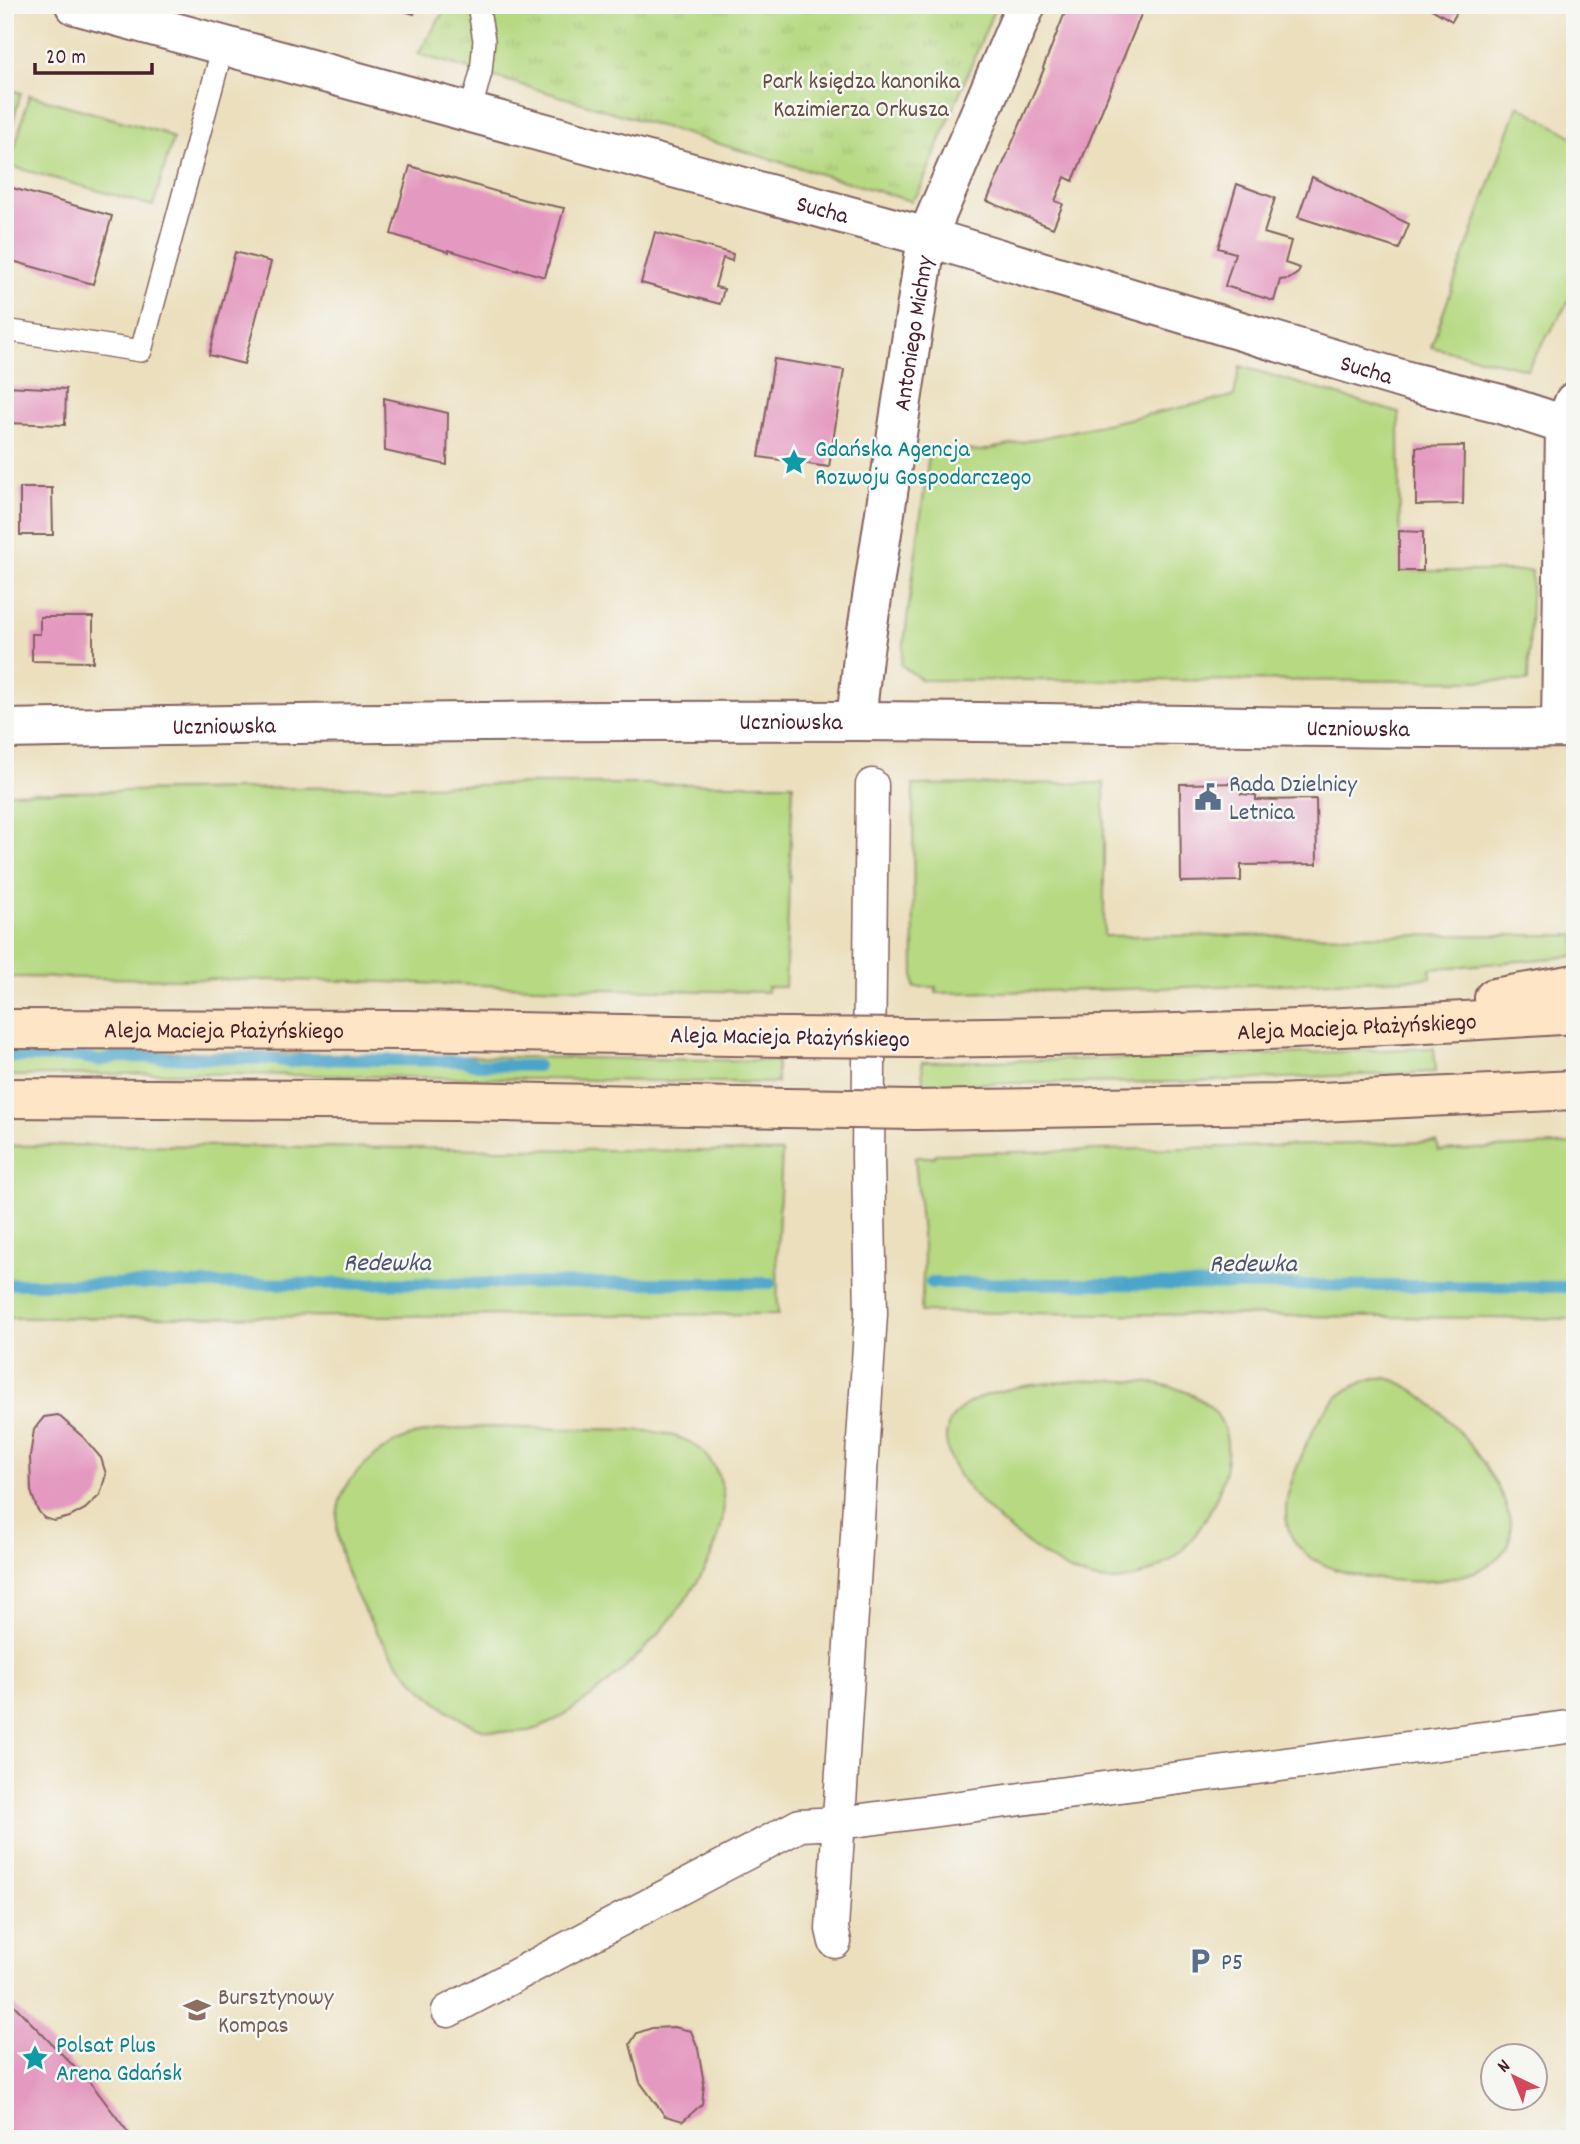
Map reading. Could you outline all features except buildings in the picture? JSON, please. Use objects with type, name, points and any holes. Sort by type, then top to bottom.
[{"type":"main road","points":[[1348,1026],[1575,984]]},
{"type":"main road","name":"Aleja Macieja Płażyńskiego","points":[[5,1029],[393,1030],[916,1038],[1064,1036],[1348,1026],[1575,1014]]},
{"type":"main road","points":[[5,1098],[442,1101],[915,1110],[1277,1104],[1575,1090]]},
{"type":"street","name":"Sucha","points":[[75,5],[928,237],[1411,382],[1500,404],[1570,412]]},
{"type":"street","name":"Antoniego Michny","points":[[856,721],[865,645],[928,237],[1026,5]]},
{"type":"street","points":[[1568,728],[1570,412]]},
{"type":"street","name":"Uczniowska","points":[[5,729],[323,723],[856,721],[1353,728],[1568,728]]},
{"type":"street","points":[[835,1942],[832,1929],[871,1314],[868,1157],[872,785]]},
{"type":"street","points":[[447,2011],[800,1825],[839,1823],[1575,1726]]},
{"type":"lane","points":[[470,113],[481,72],[484,40],[478,5]]},
{"type":"lane","points":[[5,330],[141,351],[223,46]]},
{"type":"green space","name":"Park księdza kanonika Kazimierza Orkusza","points":[[448,5],[996,5],[919,192],[911,201],[418,54]]},
{"type":"green space","points":[[5,88],[21,93],[5,148]]},
{"type":"green space","points":[[29,95],[164,133],[173,139],[153,206],[10,166]]},
{"type":"green space","points":[[1518,105],[1575,138],[1575,291],[1527,369],[1431,347]]},
{"type":"green space","points":[[1240,366],[1399,413],[1400,571],[1532,571],[1528,681],[922,680],[901,665],[930,447],[981,451],[1234,396]]},
{"type":"green space","points":[[1104,783],[1104,936],[1575,935],[1575,956],[1430,969],[1431,978],[998,992],[936,993],[936,987],[914,987],[913,785]]},
{"type":"green space","points":[[534,784],[793,784],[785,987],[767,987],[767,992],[355,981],[5,977],[5,793]]},
{"type":"green space","points":[[1434,1048],[1436,1072],[1179,1082],[923,1084],[922,1062],[1180,1058]]},
{"type":"green space","points":[[5,1049],[777,1061],[777,1083],[172,1073],[5,1076]]},
{"type":"green space","points":[[1437,1142],[1439,1151],[1575,1144],[1575,1319],[921,1312],[924,1258],[915,1157],[934,1157],[935,1154]]},
{"type":"green space","points":[[5,1146],[782,1152],[777,1256],[778,1314],[5,1318]]},
{"type":"green space","points":[[1375,1378],[1388,1378],[1408,1387],[1429,1402],[1472,1447],[1490,1473],[1503,1498],[1510,1522],[1509,1542],[1502,1554],[1483,1568],[1461,1576],[1437,1580],[1373,1578],[1322,1564],[1296,1544],[1288,1529],[1286,1504],[1291,1483],[1314,1428],[1337,1397],[1360,1383]]},
{"type":"green space","points":[[1098,1380],[1156,1384],[1197,1397],[1209,1406],[1221,1422],[1227,1441],[1221,1484],[1202,1525],[1176,1556],[1158,1568],[1123,1580],[1100,1580],[1077,1574],[1036,1550],[1011,1530],[986,1508],[966,1484],[951,1460],[946,1437],[953,1417],[980,1398],[1020,1387]]},
{"type":"green space","points":[[488,1427],[629,1430],[657,1432],[683,1439],[707,1456],[716,1470],[724,1500],[719,1533],[706,1567],[660,1632],[633,1661],[582,1703],[549,1723],[528,1731],[501,1732],[474,1726],[424,1691],[408,1675],[375,1630],[361,1604],[340,1550],[337,1524],[340,1501],[350,1481],[366,1463],[396,1442],[426,1432]]},
{"type":"waterway","points":[[5,1057],[82,1057],[100,1061],[117,1057],[269,1059],[291,1062],[307,1059],[463,1061],[477,1065],[537,1066]]},
{"type":"waterway","name":"Redewka","points":[[5,1284],[770,1283]]},
{"type":"waterway","name":"Redewka","points":[[931,1283],[1575,1287]]},
{"type":"place","name":"Gdańska Agencja Rozwoju Gospodarczego","points":[[794,462]]},
{"type":"place","name":"Rada Dzielnicy Letnica","points":[[1208,797]]},
{"type":"place","name":"P5","points":[[1200,1961]]},
{"type":"place","name":"Bursztynowy Kompas","points":[[197,2010]]},
{"type":"place","name":"Polsat Plus Arena Gdańsk","points":[[35,2058]]}]
